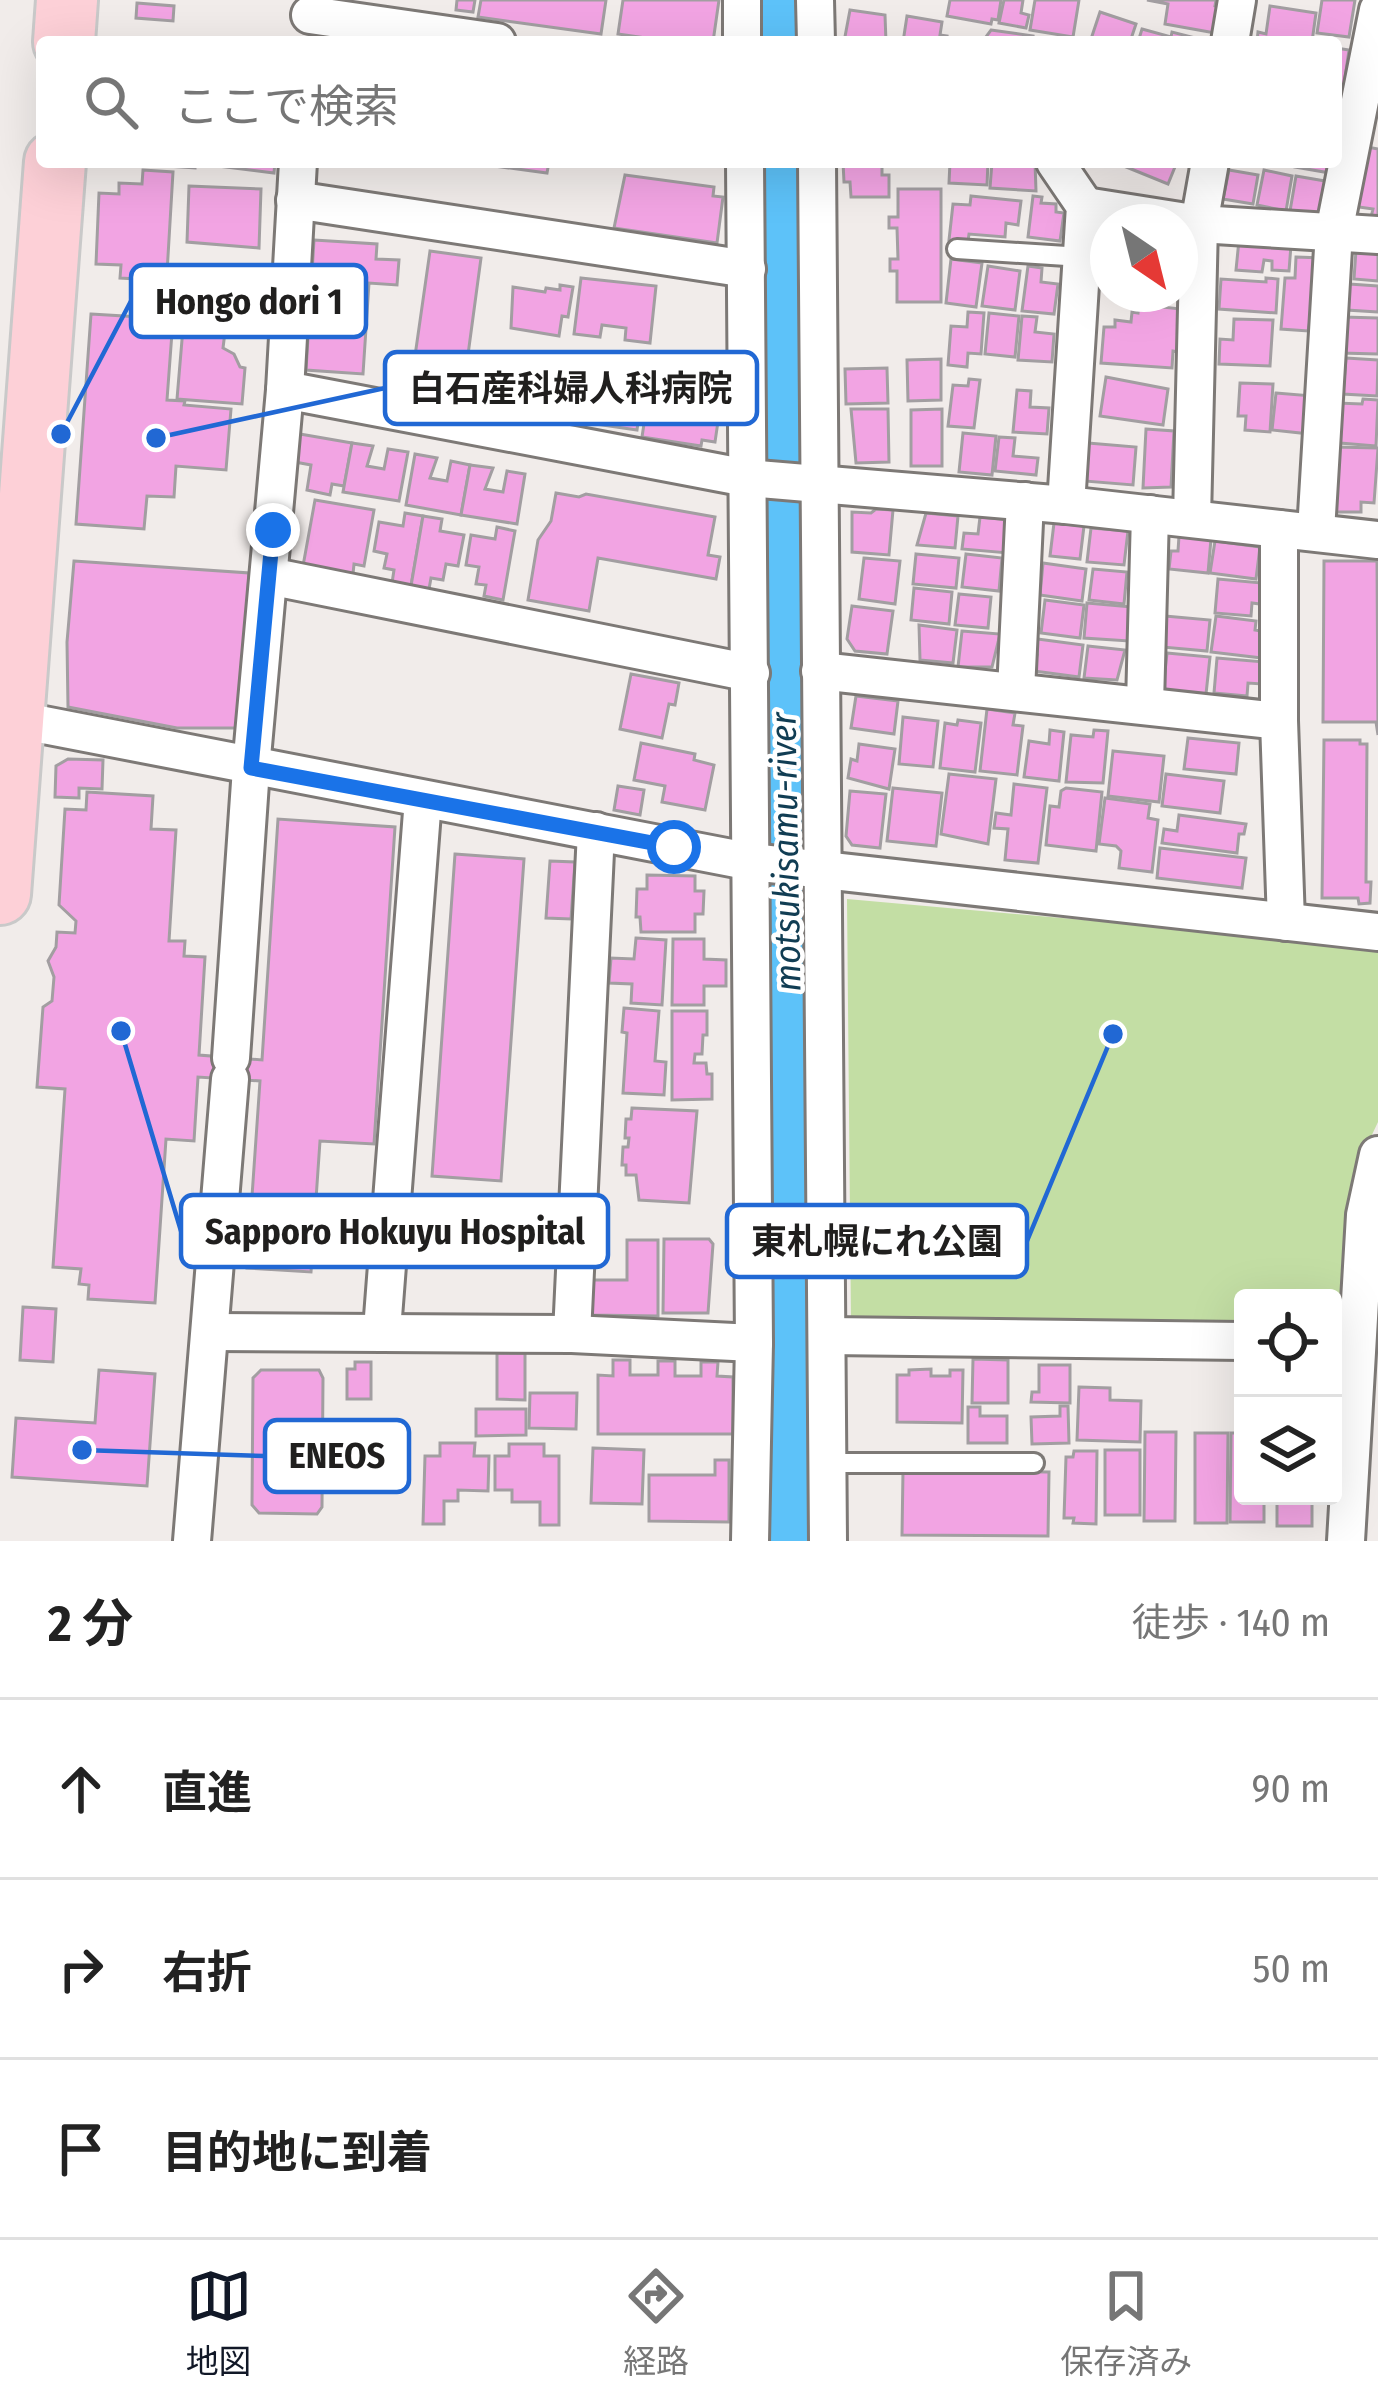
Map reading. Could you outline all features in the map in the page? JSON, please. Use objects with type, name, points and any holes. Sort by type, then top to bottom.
[{"type":"main road","points":[[64,36],[67,0]]},
{"type":"main road","points":[[0,894],[55,168]]},
{"type":"street","points":[[742,0],[742,36]]},
{"type":"street","points":[[815,0],[816,36]]},
{"type":"street","points":[[1231,36],[1237,0]]},
{"type":"street","points":[[1316,531],[1334,232],[1378,10]]},
{"type":"street","points":[[310,19],[448,36]]},
{"type":"street","points":[[192,1541],[212,1332],[298,168]]},
{"type":"street","points":[[745,168],[747,269],[820,671],[815,869],[829,1541]]},
{"type":"street","points":[[750,1541],[759,863],[751,673],[783,480],[816,168]]},
{"type":"street","points":[[1059,168],[1085,206],[1066,505]]},
{"type":"street","points":[[1192,518],[1199,224],[1209,168]]},
{"type":"street","points":[[295,200],[747,269]]},
{"type":"street","points":[[1085,206],[1199,224],[1378,235]]},
{"type":"street","points":[[284,390],[783,480],[1378,540]]},
{"type":"street","points":[[1016,691],[1025,501]]},
{"type":"street","points":[[1145,704],[1150,514]]},
{"type":"street","points":[[1279,529],[1286,922]]},
{"type":"street","points":[[269,576],[751,673]]},
{"type":"street","points":[[820,671],[1279,721]]},
{"type":"street","points":[[13,719],[759,863],[1378,932]]},
{"type":"street","points":[[382,1330],[423,799]]},
{"type":"street","points":[[572,1334],[596,831]]},
{"type":"street","points":[[1346,1541],[1365,1215],[1378,1156]]},
{"type":"street","points":[[212,1332],[382,1330],[754,1342]]},
{"type":"street","points":[[828,1336],[1234,1341]]},
{"type":"lane","points":[[957,249],[1082,257]]},
{"type":"lane","points":[[828,1463],[1034,1463]]},
{"type":"green space","points":[[847,899],[1378,946],[1378,1122],[1352,1177],[1342,1293],[1342,1289],[1234,1289],[1234,1322],[851,1322]]},
{"type":"building","points":[[457,0],[475,0],[473,12],[456,10]]},
{"type":"building","points":[[481,0],[606,0],[601,34],[478,17]]},
{"type":"building","points":[[623,0],[719,0],[714,36],[618,34]]},
{"type":"building","points":[[950,0],[1001,0],[998,20],[992,19],[991,24],[947,16]]},
{"type":"building","points":[[1004,0],[1023,0],[1021,13],[1029,15],[1026,28],[999,23]]},
{"type":"building","points":[[1035,0],[1079,0],[1073,36],[1030,30]]},
{"type":"building","points":[[1147,0],[1216,0],[1215,33],[1165,24],[1168,4]]},
{"type":"building","points":[[1322,0],[1355,0],[1349,37],[1317,33]]},
{"type":"building","points":[[137,3],[174,6],[173,21],[136,18]]},
{"type":"building","points":[[1270,6],[1316,13],[1313,36],[1258,36],[1258,32],[1266,34]]},
{"type":"building","points":[[850,10],[885,15],[886,36],[845,36]]},
{"type":"building","points":[[1100,12],[1136,24],[1132,36],[1092,36]]},
{"type":"building","points":[[907,16],[942,22],[940,35],[947,36],[904,36]]},
{"type":"building","points":[[1142,29],[1167,36],[1140,36]]},
{"type":"building","points":[[991,30],[1033,36],[987,36]]},
{"type":"building","points":[[1342,49],[1349,50],[1342,85]]},
{"type":"building","points":[[1362,146],[1378,149],[1378,218],[1371,217],[1373,209],[1352,206]]},
{"type":"building","points":[[233,168],[274,168],[274,173]]},
{"type":"building","points":[[509,168],[548,168],[547,173]]},
{"type":"building","points":[[843,168],[882,168],[882,175],[889,175],[889,197],[851,197],[850,182],[844,182]]},
{"type":"building","points":[[950,168],[988,168],[987,185],[949,183]]},
{"type":"building","points":[[992,168],[1035,168],[1036,191],[990,188]]},
{"type":"building","points":[[1129,168],[1175,168],[1168,184]]},
{"type":"building","points":[[143,170],[173,172],[167,273],[155,272],[154,280],[120,278],[121,265],[96,264],[99,193],[119,194],[119,183],[142,184]]},
{"type":"building","points":[[1229,170],[1258,175],[1253,204],[1223,199]]},
{"type":"building","points":[[1264,170],[1292,176],[1286,211],[1257,205]]},
{"type":"building","points":[[625,175],[714,187],[713,196],[723,197],[717,243],[614,228]]},
{"type":"building","points":[[1296,176],[1325,181],[1323,190],[1332,192],[1327,217],[1290,211]]},
{"type":"building","points":[[189,186],[261,189],[259,248],[187,242]]},
{"type":"building","points":[[898,189],[941,189],[941,302],[897,302],[897,271],[890,271],[890,259],[898,259],[897,228],[889,228],[889,217],[898,217]]},
{"type":"building","points":[[971,196],[1021,201],[1018,225],[1006,223],[1005,237],[969,234],[968,241],[949,240],[953,204],[970,205]]},
{"type":"building","points":[[1033,196],[1042,197],[1041,203],[1056,204],[1056,212],[1064,213],[1060,241],[1028,237]]},
{"type":"building","points":[[314,240],[377,244],[376,259],[399,260],[397,285],[369,283],[363,374],[306,370]]},
{"type":"building","points":[[1239,240],[1291,245],[1289,271],[1272,270],[1272,261],[1264,260],[1262,272],[1236,270]]},
{"type":"building","points":[[1356,250],[1378,251],[1378,281],[1354,279]]},
{"type":"building","points":[[430,251],[481,258],[465,377],[413,370]]},
{"type":"building","points":[[1296,257],[1322,258],[1308,331],[1281,329],[1285,278],[1295,278]]},
{"type":"building","points":[[951,259],[982,263],[976,307],[946,303]]},
{"type":"building","points":[[988,266],[1020,271],[1015,310],[982,306]]},
{"type":"building","points":[[1028,266],[1042,268],[1041,282],[1058,284],[1054,314],[1022,311]]},
{"type":"building","points":[[581,278],[656,286],[650,343],[625,340],[626,328],[602,325],[600,337],[574,334]]},
{"type":"building","points":[[1266,278],[1278,279],[1276,313],[1219,309],[1221,279],[1266,282]]},
{"type":"building","points":[[1349,284],[1378,286],[1378,312],[1347,310]]},
{"type":"building","points":[[560,285],[573,287],[559,336],[511,328],[513,287],[545,292],[546,288],[560,290]]},
{"type":"building","points":[[968,312],[984,313],[981,354],[968,353],[967,367],[948,365],[951,326],[967,327]]},
{"type":"building","points":[[1132,312],[1181,312],[1172,368],[1101,363],[1104,327],[1115,327],[1115,320],[1131,322]]},
{"type":"building","points":[[989,313],[1019,316],[1015,357],[985,354]]},
{"type":"building","points":[[91,314],[173,319],[167,400],[231,409],[226,470],[176,466],[174,497],[147,496],[144,529],[76,524]]},
{"type":"building","points":[[1022,316],[1037,317],[1035,332],[1054,334],[1052,362],[1018,360]]},
{"type":"building","points":[[1343,317],[1378,318],[1378,354],[1341,353]]},
{"type":"building","points":[[1234,319],[1273,320],[1270,366],[1219,364],[1220,339],[1233,340]]},
{"type":"building","points":[[183,328],[225,332],[223,348],[245,368],[242,404],[177,399]]},
{"type":"building","points":[[654,358],[721,367],[720,373],[725,374],[715,442],[702,440],[701,446],[642,437]]},
{"type":"building","points":[[1346,358],[1378,360],[1377,396],[1343,394]]},
{"type":"building","points":[[941,359],[941,400],[908,401],[907,360]]},
{"type":"building","points":[[887,368],[888,403],[846,404],[845,369]]},
{"type":"building","points":[[1106,377],[1168,389],[1163,425],[1100,416]]},
{"type":"building","points":[[969,379],[980,380],[974,428],[948,426],[953,385],[968,386]]},
{"type":"building","points":[[1240,383],[1273,384],[1270,432],[1245,430],[1246,416],[1238,416]]},
{"type":"building","points":[[580,386],[642,394],[637,430],[575,421]]},
{"type":"building","points":[[1017,390],[1031,391],[1030,407],[1049,408],[1047,434],[1013,432]]},
{"type":"building","points":[[1276,393],[1313,396],[1310,434],[1272,430]]},
{"type":"building","points":[[1363,399],[1378,400],[1376,446],[1340,443],[1340,436],[1335,435],[1337,403],[1362,404]]},
{"type":"building","points":[[851,409],[888,409],[889,462],[856,463]]},
{"type":"building","points":[[942,409],[942,466],[911,466],[911,410]]},
{"type":"building","points":[[1146,429],[1174,431],[1171,487],[1143,488]]},
{"type":"building","points":[[963,433],[996,436],[992,475],[959,472]]},
{"type":"building","points":[[300,434],[352,443],[344,486],[332,484],[330,495],[307,490],[311,465],[295,462]]},
{"type":"building","points":[[999,437],[1015,438],[1013,456],[1038,458],[1036,475],[995,471]]},
{"type":"building","points":[[352,443],[373,446],[367,466],[384,469],[388,449],[408,452],[399,501],[343,492]]},
{"type":"building","points":[[1088,443],[1136,447],[1133,485],[1084,481]]},
{"type":"building","points":[[1335,447],[1378,448],[1374,503],[1361,502],[1361,512],[1333,512]]},
{"type":"building","points":[[415,454],[437,458],[430,478],[447,481],[451,461],[470,465],[461,515],[406,505]]},
{"type":"building","points":[[470,465],[493,468],[485,489],[503,492],[507,471],[525,474],[517,524],[461,515]]},
{"type":"building","points":[[556,493],[715,517],[708,555],[720,557],[716,579],[598,558],[589,611],[528,600],[538,540],[551,521]]},
{"type":"building","points":[[315,500],[374,510],[364,566],[354,564],[353,574],[303,566]]},
{"type":"building","points":[[893,510],[889,555],[852,552],[852,512]]},
{"type":"building","points":[[405,513],[423,516],[411,586],[392,583],[394,570],[384,568],[387,554],[374,551],[379,522],[403,526]]},
{"type":"building","points":[[926,513],[958,516],[955,548],[917,545]]},
{"type":"building","points":[[423,516],[442,519],[440,531],[464,535],[458,566],[446,564],[443,580],[431,578],[429,589],[411,586]]},
{"type":"building","points":[[980,517],[1011,520],[1008,553],[962,549],[964,533],[978,534]]},
{"type":"building","points":[[1054,523],[1084,526],[1080,559],[1050,556]]},
{"type":"building","points":[[497,527],[515,531],[503,600],[484,596],[486,585],[476,584],[479,567],[466,565],[471,535],[495,539]]},
{"type":"building","points":[[1091,528],[1128,531],[1124,565],[1087,562]]},
{"type":"building","points":[[1179,536],[1211,539],[1208,573],[1169,569]]},
{"type":"building","points":[[1215,541],[1260,547],[1256,579],[1210,573]]},
{"type":"building","points":[[916,554],[959,558],[956,588],[913,584]]},
{"type":"building","points":[[966,554],[1002,558],[999,591],[962,587]]},
{"type":"building","points":[[864,558],[900,561],[895,604],[859,599]]},
{"type":"building","points":[[74,561],[249,573],[240,728],[177,728],[68,707],[67,642]]},
{"type":"building","points":[[1324,561],[1377,561],[1378,735],[1376,722],[1323,722]]},
{"type":"building","points":[[1043,563],[1086,569],[1082,601],[1040,595]]},
{"type":"building","points":[[1093,569],[1127,572],[1124,604],[1089,600]]},
{"type":"building","points":[[1218,579],[1262,583],[1260,604],[1252,603],[1251,616],[1215,613]]},
{"type":"building","points":[[914,588],[952,592],[949,624],[911,620]]},
{"type":"building","points":[[959,594],[991,597],[988,628],[955,625]]},
{"type":"building","points":[[1045,600],[1084,605],[1080,638],[1041,633]]},
{"type":"building","points":[[1087,603],[1132,607],[1129,641],[1084,638]]},
{"type":"building","points":[[852,606],[893,611],[887,654],[855,651],[847,639]]},
{"type":"building","points":[[1165,616],[1210,620],[1207,651],[1162,647]]},
{"type":"building","points":[[1216,616],[1256,621],[1255,630],[1266,632],[1262,658],[1211,652]]},
{"type":"building","points":[[919,625],[957,630],[953,663],[920,660]]},
{"type":"building","points":[[962,631],[1000,634],[992,667],[958,667]]},
{"type":"building","points":[[1030,638],[1083,645],[1079,677],[1034,671],[1037,655],[1028,653]]},
{"type":"building","points":[[1088,646],[1125,650],[1117,680],[1084,678]]},
{"type":"building","points":[[1167,653],[1210,657],[1206,694],[1163,690]]},
{"type":"building","points":[[1217,658],[1265,662],[1262,684],[1248,683],[1247,696],[1214,693]]},
{"type":"building","points":[[631,674],[679,683],[662,738],[620,729]]},
{"type":"building","points":[[856,696],[898,701],[894,734],[851,728]]},
{"type":"building","points":[[987,709],[1015,713],[1013,725],[1023,726],[1017,775],[980,771]]},
{"type":"building","points":[[903,717],[938,721],[933,767],[899,764]]},
{"type":"building","points":[[958,720],[981,723],[975,772],[940,768],[945,723],[957,725]]},
{"type":"building","points":[[1050,730],[1064,732],[1059,781],[1024,777],[1029,741],[1049,744]]},
{"type":"building","points":[[1094,730],[1108,731],[1103,783],[1066,782],[1071,735],[1093,737]]},
{"type":"building","points":[[1188,738],[1239,743],[1236,774],[1184,769]]},
{"type":"building","points":[[1324,740],[1367,744],[1366,882],[1371,882],[1370,903],[1359,904],[1358,898],[1322,898]]},
{"type":"building","points":[[641,743],[695,754],[694,760],[714,765],[705,810],[662,802],[665,786],[634,780]]},
{"type":"building","points":[[859,744],[895,749],[889,789],[848,778]]},
{"type":"building","points":[[1113,751],[1164,756],[1159,802],[1108,796]]},
{"type":"building","points":[[68,759],[103,760],[102,789],[79,788],[79,798],[55,797],[56,766]]},
{"type":"building","points":[[949,774],[996,779],[988,844],[941,834]]},
{"type":"building","points":[[1166,774],[1224,781],[1220,813],[1162,806]]},
{"type":"building","points":[[1014,784],[1047,788],[1038,863],[1005,860],[1008,829],[994,828],[996,813],[1011,815]]},
{"type":"building","points":[[618,786],[644,790],[640,815],[614,810]]},
{"type":"building","points":[[893,788],[942,793],[936,846],[887,841]]},
{"type":"building","points":[[850,791],[886,794],[880,848],[852,845],[846,836]]},
{"type":"building","points":[[1061,791],[1102,792],[1096,851],[1046,845],[1050,806],[1059,807]]},
{"type":"building","points":[[87,792],[153,796],[151,829],[176,830],[169,941],[185,941],[184,956],[205,957],[199,1055],[262,1060],[278,819],[395,827],[374,1144],[320,1141],[311,1272],[247,1268],[260,1081],[198,1077],[194,1141],[166,1139],[155,1303],[88,1299],[89,1285],[79,1284],[81,1269],[53,1267],[65,1089],[37,1087],[43,1007],[52,1001],[54,977],[48,961],[57,932],[75,933],[76,921],[59,905],[65,809],[86,810]]},
{"type":"building","points":[[1105,798],[1150,804],[1148,818],[1158,820],[1152,872],[1119,868],[1121,851],[1099,844]]},
{"type":"building","points":[[1179,815],[1246,824],[1244,834],[1239,834],[1237,853],[1162,843],[1164,829],[1177,831]]},
{"type":"building","points":[[1160,848],[1246,858],[1242,888],[1157,878]]},
{"type":"building","points":[[455,854],[524,859],[501,1181],[432,1176]]},
{"type":"building","points":[[550,861],[575,862],[571,919],[546,918]]},
{"type":"building","points":[[647,875],[695,876],[695,891],[704,891],[703,914],[695,914],[695,932],[641,932],[637,889],[647,889]]},
{"type":"building","points":[[636,938],[666,940],[662,1005],[631,1003],[632,984],[609,983],[611,958],[634,959]]},
{"type":"building","points":[[673,939],[704,939],[704,959],[726,960],[726,986],[704,986],[704,1005],[672,1005]]},
{"type":"building","points":[[624,1008],[659,1011],[655,1061],[666,1062],[664,1095],[623,1093]]},
{"type":"building","points":[[672,1011],[707,1011],[707,1035],[703,1035],[702,1054],[695,1054],[694,1063],[706,1063],[707,1074],[712,1074],[712,1099],[672,1100]]},
{"type":"building","points":[[632,1108],[697,1111],[689,1203],[639,1200],[636,1175],[626,1175],[626,1165],[622,1165],[629,1138],[625,1138],[626,1119],[631,1119]]},
{"type":"building","points":[[664,1239],[709,1239],[713,1244],[708,1313],[663,1313]]},
{"type":"building","points":[[627,1240],[658,1240],[658,1316],[590,1315],[583,1280],[627,1280]]},
{"type":"building","points":[[23,1307],[56,1309],[53,1362],[20,1360]]},
{"type":"building","points":[[497,1353],[525,1353],[525,1400],[497,1399]]},
{"type":"building","points":[[973,1359],[1008,1360],[1008,1403],[972,1403]]},
{"type":"building","points":[[613,1360],[630,1360],[630,1375],[658,1375],[658,1361],[675,1361],[675,1376],[701,1376],[701,1362],[718,1362],[717,1376],[733,1377],[733,1434],[598,1434],[598,1375],[613,1376]]},
{"type":"building","points":[[355,1362],[371,1362],[371,1399],[347,1399],[347,1369],[355,1369]]},
{"type":"building","points":[[1039,1365],[1070,1365],[1070,1403],[1031,1402],[1032,1392],[1039,1392]]},
{"type":"building","points":[[931,1369],[931,1376],[963,1370],[962,1423],[897,1422],[897,1375]]},
{"type":"building","points":[[99,1370],[155,1374],[147,1486],[12,1477],[16,1418],[95,1423]]},
{"type":"building","points":[[261,1370],[319,1370],[323,1378],[322,1507],[317,1514],[259,1513],[252,1505],[253,1378]]},
{"type":"building","points":[[1079,1387],[1110,1388],[1110,1400],[1141,1401],[1140,1442],[1077,1440]]},
{"type":"building","points":[[530,1393],[577,1393],[576,1429],[529,1428]]},
{"type":"building","points":[[1060,1406],[1068,1406],[1069,1443],[1032,1444],[1031,1417],[1060,1416]]},
{"type":"building","points":[[968,1407],[980,1407],[980,1416],[1007,1416],[1007,1443],[968,1443]]},
{"type":"building","points":[[476,1409],[526,1409],[526,1435],[476,1436]]},
{"type":"building","points":[[1145,1432],[1176,1432],[1175,1521],[1144,1521]]},
{"type":"building","points":[[1195,1433],[1228,1433],[1227,1523],[1195,1523]]},
{"type":"building","points":[[1234,1433],[1234,1505],[1264,1505],[1264,1522],[1230,1522]]},
{"type":"building","points":[[440,1443],[475,1443],[474,1456],[489,1456],[488,1491],[458,1490],[458,1501],[444,1501],[444,1524],[423,1524],[425,1456],[440,1456]]},
{"type":"building","points":[[509,1444],[544,1444],[544,1456],[559,1456],[559,1525],[540,1525],[540,1502],[512,1502],[512,1490],[495,1490],[495,1456],[509,1456]]},
{"type":"building","points":[[593,1448],[644,1450],[642,1504],[591,1503]]},
{"type":"building","points":[[1105,1450],[1140,1450],[1140,1515],[1105,1515]]},
{"type":"building","points":[[1074,1451],[1097,1451],[1096,1524],[1064,1518],[1066,1457],[1073,1457]]},
{"type":"building","points":[[715,1460],[729,1460],[729,1522],[649,1521],[649,1475],[715,1475]]},
{"type":"building","points":[[903,1471],[1049,1472],[1048,1536],[902,1535]]},
{"type":"building","points":[[1277,1505],[1312,1505],[1312,1526],[1277,1526]]},
{"type":"waterway","name":"motsukisamu-river","points":[[777,0],[778,36]]},
{"type":"waterway","name":"motsukisamu-river","points":[[779,168],[792,1541]]},
{"type":"place","name":"Hongo dori 1","points":[[61,434]]},
{"type":"place","name":"白石産科婦人科病院","points":[[156,438]]},
{"type":"place","name":"Sapporo Hokuyu Hospital","points":[[121,1031]]},
{"type":"place","name":"東札幌にれ公園","points":[[1113,1034]]},
{"type":"place","name":"ENEOS","points":[[82,1450]]},
{"type":"route","points":[[273,530],[251,768],[674,847]]}]
